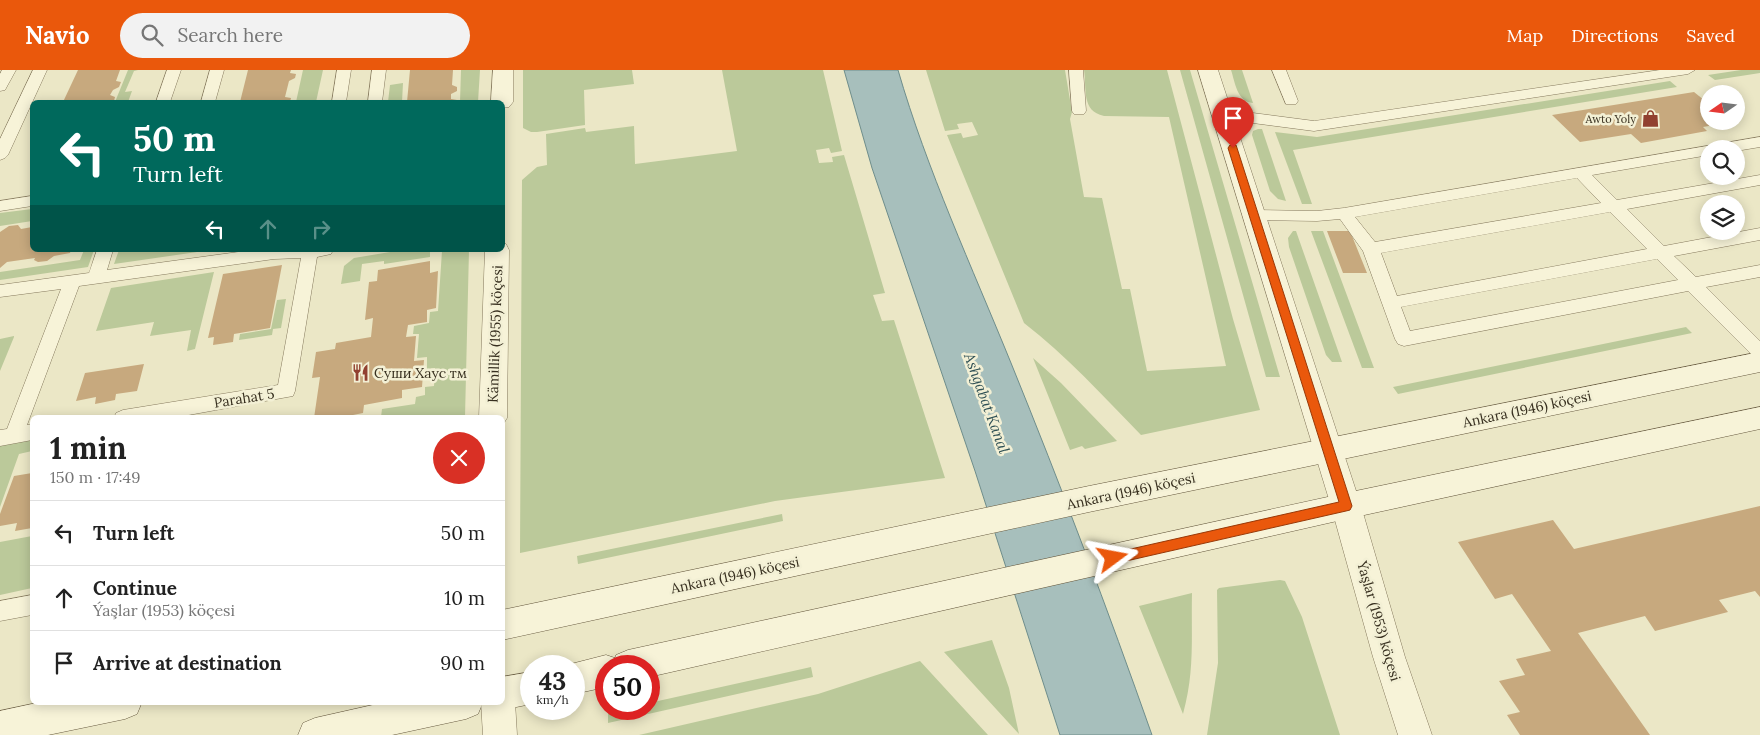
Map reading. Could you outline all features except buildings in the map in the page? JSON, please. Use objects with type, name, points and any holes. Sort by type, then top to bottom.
[{"type":"main road","points":[[502,70],[502,100]]},
{"type":"main road","points":[[1208,70],[1328,450]]},
{"type":"main road","name":"Kämillik (1955) köçesi","points":[[493,415],[497,252]]},
{"type":"main road","name":"Ankara (1946) köçesi","points":[[505,624],[1089,499],[1760,362]]},
{"type":"main road","points":[[660,659],[1346,506],[1760,418]]},
{"type":"main road","name":"Ýaşlar (1953) köçesi","points":[[1328,450],[1389,657],[1415,735]]},
{"type":"main road","points":[[505,693],[520,690]]},
{"type":"main road","points":[[0,728],[111,705]]},
{"type":"main road","points":[[315,735],[452,705]]},
{"type":"main road","points":[[498,705],[500,735]]},
{"type":"lane","points":[[0,88],[9,70]]},
{"type":"lane","points":[[0,155],[40,70]]},
{"type":"lane","points":[[164,100],[174,70]]},
{"type":"lane","points":[[209,100],[217,70]]},
{"type":"lane","points":[[339,100],[344,70]]},
{"type":"lane","points":[[375,100],[380,70]]},
{"type":"lane","points":[[1076,70],[1079,111]]},
{"type":"lane","points":[[1279,70],[1291,101]]},
{"type":"lane","points":[[1222,114],[1314,126],[1688,70]]},
{"type":"lane","points":[[1745,144],[1760,142]]},
{"type":"lane","points":[[1254,216],[1317,216],[1344,213],[1700,152]]},
{"type":"lane","points":[[1580,172],[1760,352]]},
{"type":"lane","points":[[1371,248],[1760,180]]},
{"type":"lane","points":[[0,206],[30,201]]},
{"type":"lane","points":[[1344,213],[1371,248],[1404,339],[1760,271]]},
{"type":"lane","points":[[1391,303],[1760,234]]},
{"type":"lane","points":[[96,277],[104,252]]},
{"type":"lane","points":[[0,291],[274,253],[296,252]]},
{"type":"lane","name":"Parahat 5","points":[[141,415],[286,391],[318,252]]},
{"type":"lane","points":[[15,435],[72,281]]},
{"type":"lane","points":[[0,611],[30,605]]},
{"type":"green space","points":[[128,70],[138,70],[134,71],[125,92],[132,91],[129,100],[116,100]]},
{"type":"green space","points":[[303,70],[323,70],[316,100],[296,100]]},
{"type":"green space","points":[[461,70],[480,70],[478,100],[460,100]]},
{"type":"green space","points":[[523,70],[632,70],[634,84],[584,90],[585,125],[531,132],[523,128]]},
{"type":"green space","points":[[722,70],[823,70],[842,151],[831,153],[829,148],[816,150],[819,163],[833,162],[832,157],[844,155],[885,293],[873,295],[882,321],[894,320],[945,478],[775,501],[520,553],[522,180],[537,167],[547,165],[546,134],[585,128],[586,132],[634,126],[635,164],[737,151]]},
{"type":"green space","points":[[926,70],[1065,70],[1072,112],[1070,119],[1084,197],[1102,198],[1122,289],[1130,289],[1147,371],[1226,366],[1169,117],[1104,116],[1092,109],[1086,98],[1084,70],[1167,70],[1233,319],[1260,410],[1141,435],[1070,363],[1024,323],[947,135],[961,133],[963,138],[978,135],[972,122],[957,124],[959,129],[945,131]]},
{"type":"green space","points":[[1180,70],[1190,70],[1280,377],[1266,377]]},
{"type":"green space","points":[[1231,70],[1242,70],[1253,103],[1243,99],[1240,95]]},
{"type":"green space","points":[[1741,70],[1760,70],[1760,73],[1715,80],[1708,75]]},
{"type":"green space","points":[[1670,81],[1677,87],[1293,150],[1312,204],[1302,204],[1275,132],[1317,137]]},
{"type":"green space","points":[[403,83],[402,100],[388,100],[390,85]]},
{"type":"green space","points":[[1262,129],[1286,201],[1278,199],[1270,191],[1252,135],[1253,131]]},
{"type":"green space","points":[[30,209],[30,221],[0,226],[0,213]]},
{"type":"green space","points":[[1293,231],[1296,231],[1342,362],[1332,362],[1326,355],[1289,247],[1288,238]]},
{"type":"green space","points":[[1311,231],[1323,231],[1374,368],[1362,368]]},
{"type":"green space","points":[[83,252],[93,252],[88,267],[0,280],[0,272],[80,260]]},
{"type":"green space","points":[[118,252],[197,252],[114,264]]},
{"type":"green space","points":[[390,252],[430,252],[430,257],[384,264],[384,261],[362,264],[360,281],[341,284],[344,266],[354,258]]},
{"type":"green space","points":[[442,252],[469,252],[465,415],[381,415],[382,409],[415,404],[416,397],[425,395],[425,387],[434,386],[435,368],[427,369],[427,357],[417,358],[419,334],[413,334],[414,326],[429,323],[430,312],[438,311]]},
{"type":"green space","points":[[214,272],[195,349],[187,351],[191,330],[150,336],[154,322],[96,331],[111,288]]},
{"type":"green space","points":[[286,299],[281,328],[273,329],[272,335],[239,340],[240,334],[271,329],[277,300]]},
{"type":"green space","points":[[1686,327],[1692,333],[1398,394],[1393,387]]},
{"type":"green space","points":[[14,337],[0,371],[0,339]]},
{"type":"green space","points":[[1033,358],[1061,383],[1117,441],[1085,449],[1082,446],[1070,450]]},
{"type":"green space","points":[[30,440],[30,451],[19,454],[0,507],[0,446]]},
{"type":"green space","points":[[782,514],[783,521],[578,564],[577,556]]},
{"type":"green space","points":[[30,536],[30,588],[0,595],[0,542]]},
{"type":"green space","points":[[1280,580],[1285,581],[1302,617],[1340,735],[1207,735],[1218,663],[1217,590],[1219,588]]},
{"type":"green space","points":[[1192,593],[1191,668],[1183,714],[1139,606]]},
{"type":"green space","points":[[992,640],[1009,688],[1019,734],[944,652]]},
{"type":"green space","points":[[920,661],[988,735],[639,735],[818,694]]},
{"type":"green space","points":[[811,667],[813,677],[660,711],[660,701]]},
{"type":"green space","points":[[608,720],[621,720],[608,723]]},
{"type":"water","name":"Ashgabat Kanal","points":[[844,70],[898,70],[936,181],[1048,455],[1152,735],[1060,735],[975,471],[872,168]]},
{"type":"place","name":"Awto Yoly","points":[[1650,119]]},
{"type":"place","name":"Суши Хаус тм","points":[[360,373]]},
{"type":"route","points":[[1113,558],[1346,506],[1304,379],[1233,148]]}]
